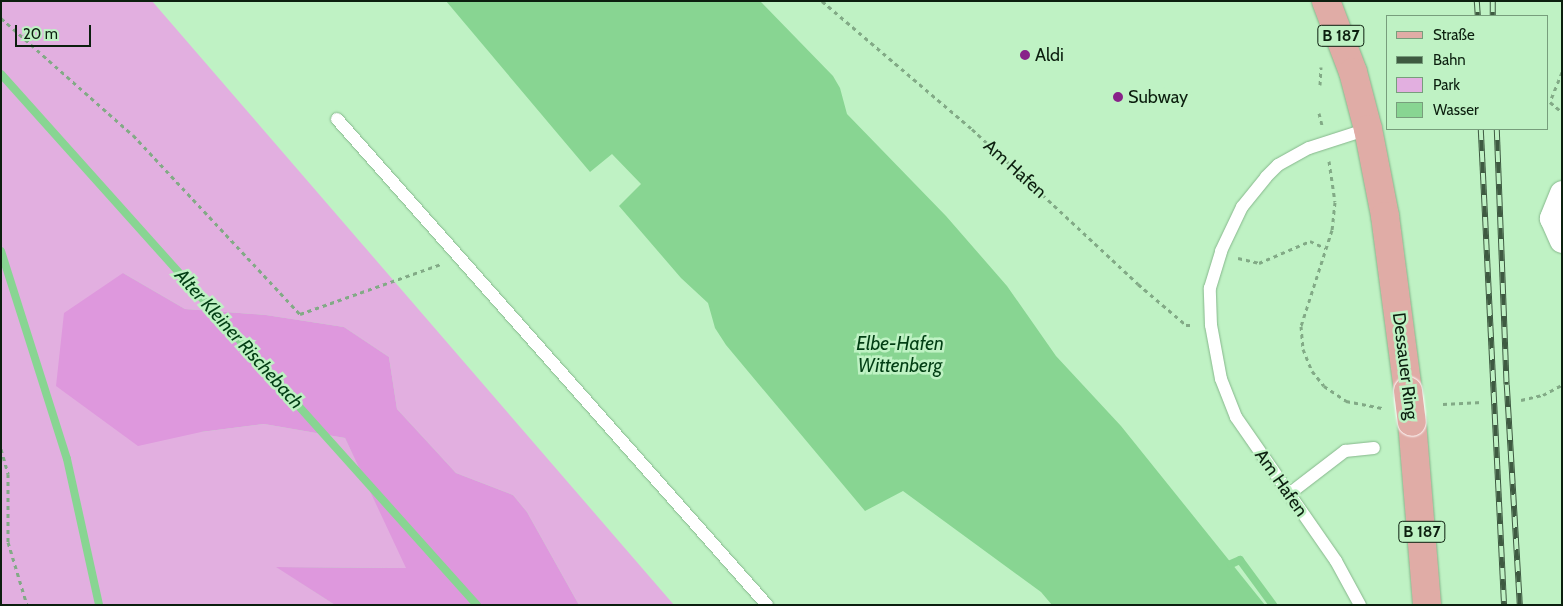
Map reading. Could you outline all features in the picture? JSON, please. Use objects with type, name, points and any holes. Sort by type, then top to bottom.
[{"type":"main road","name":"B 187","points":[[1326,1],[1353,72],[1368,129]]},
{"type":"main road","name":"Dessauer Ring","points":[[1368,129],[1385,216],[1412,422],[1427,605]]},
{"type":"street","points":[[1562,193],[1552,218],[1562,240]]},
{"type":"lane","points":[[337,119],[768,605]]},
{"type":"lane","name":"Am Hafen","points":[[1360,605],[1336,561],[1236,418],[1221,379],[1211,325],[1210,288],[1220,251],[1242,207],[1278,165],[1326,140],[1368,129]]},
{"type":"lane","points":[[1289,494],[1345,452],[1374,448]]},
{"type":"path","name":"Am Hafen","points":[[822,1],[972,129],[1138,284],[1186,325],[1211,325]]},
{"type":"path","points":[[1,18],[133,135],[300,314],[460,258]]},
{"type":"path","points":[[1562,72],[1550,102],[1562,112]]},
{"type":"path","points":[[1328,154],[1335,202],[1332,230],[1301,326],[1303,349],[1312,370],[1324,386],[1346,401],[1369,408],[1386,408]]},
{"type":"path","points":[[1220,251],[1259,263],[1310,241],[1325,248]]},
{"type":"path","points":[[1521,400],[1543,394],[1562,385]]},
{"type":"path","points":[[1443,404],[1482,402]]},
{"type":"path","points":[[1,449],[8,474],[8,542],[27,605]]},
{"type":"green space","points":[[1,1],[152,1],[674,605],[579,605],[527,512],[513,495],[456,473],[397,409],[389,357],[344,327],[266,315],[185,309],[123,273],[201,432],[264,424],[345,438],[407,568],[277,567],[335,605],[1,605]]},
{"type":"shaded area","points":[[123,273],[185,309],[266,315],[344,327],[389,357],[397,409],[456,473],[513,495],[527,512],[579,605],[335,605],[276,567],[406,568],[345,438],[264,424],[201,432],[138,446],[56,386],[64,313]]},
{"type":"water","name":"Elbe-Hafen Wittenberg","points":[[446,1],[760,1],[833,76],[840,88],[847,114],[946,216],[1007,286],[1056,356],[1121,426],[1265,605],[1052,605],[1041,592],[903,491],[865,511],[726,345],[715,328],[708,303],[681,278],[619,206],[641,184],[612,154],[590,172]]},
{"type":"waterway","name":"Alter Kleiner Rischebach","points":[[1,74],[477,605]]},
{"type":"waterway","points":[[1,251],[67,459],[99,605]]},
{"type":"waterway","points":[[1231,564],[1240,560],[1273,605]]},
{"type":"railway","points":[[1477,1],[1478,15]]},
{"type":"railway","points":[[1493,1],[1493,15]]},
{"type":"railway","points":[[1481,130],[1504,605]]},
{"type":"railway","points":[[1497,130],[1507,385],[1520,605]]},
{"type":"place","name":"Aldi","points":[[1025,55]]},
{"type":"place","name":"Subway","points":[[1118,97]]}]
